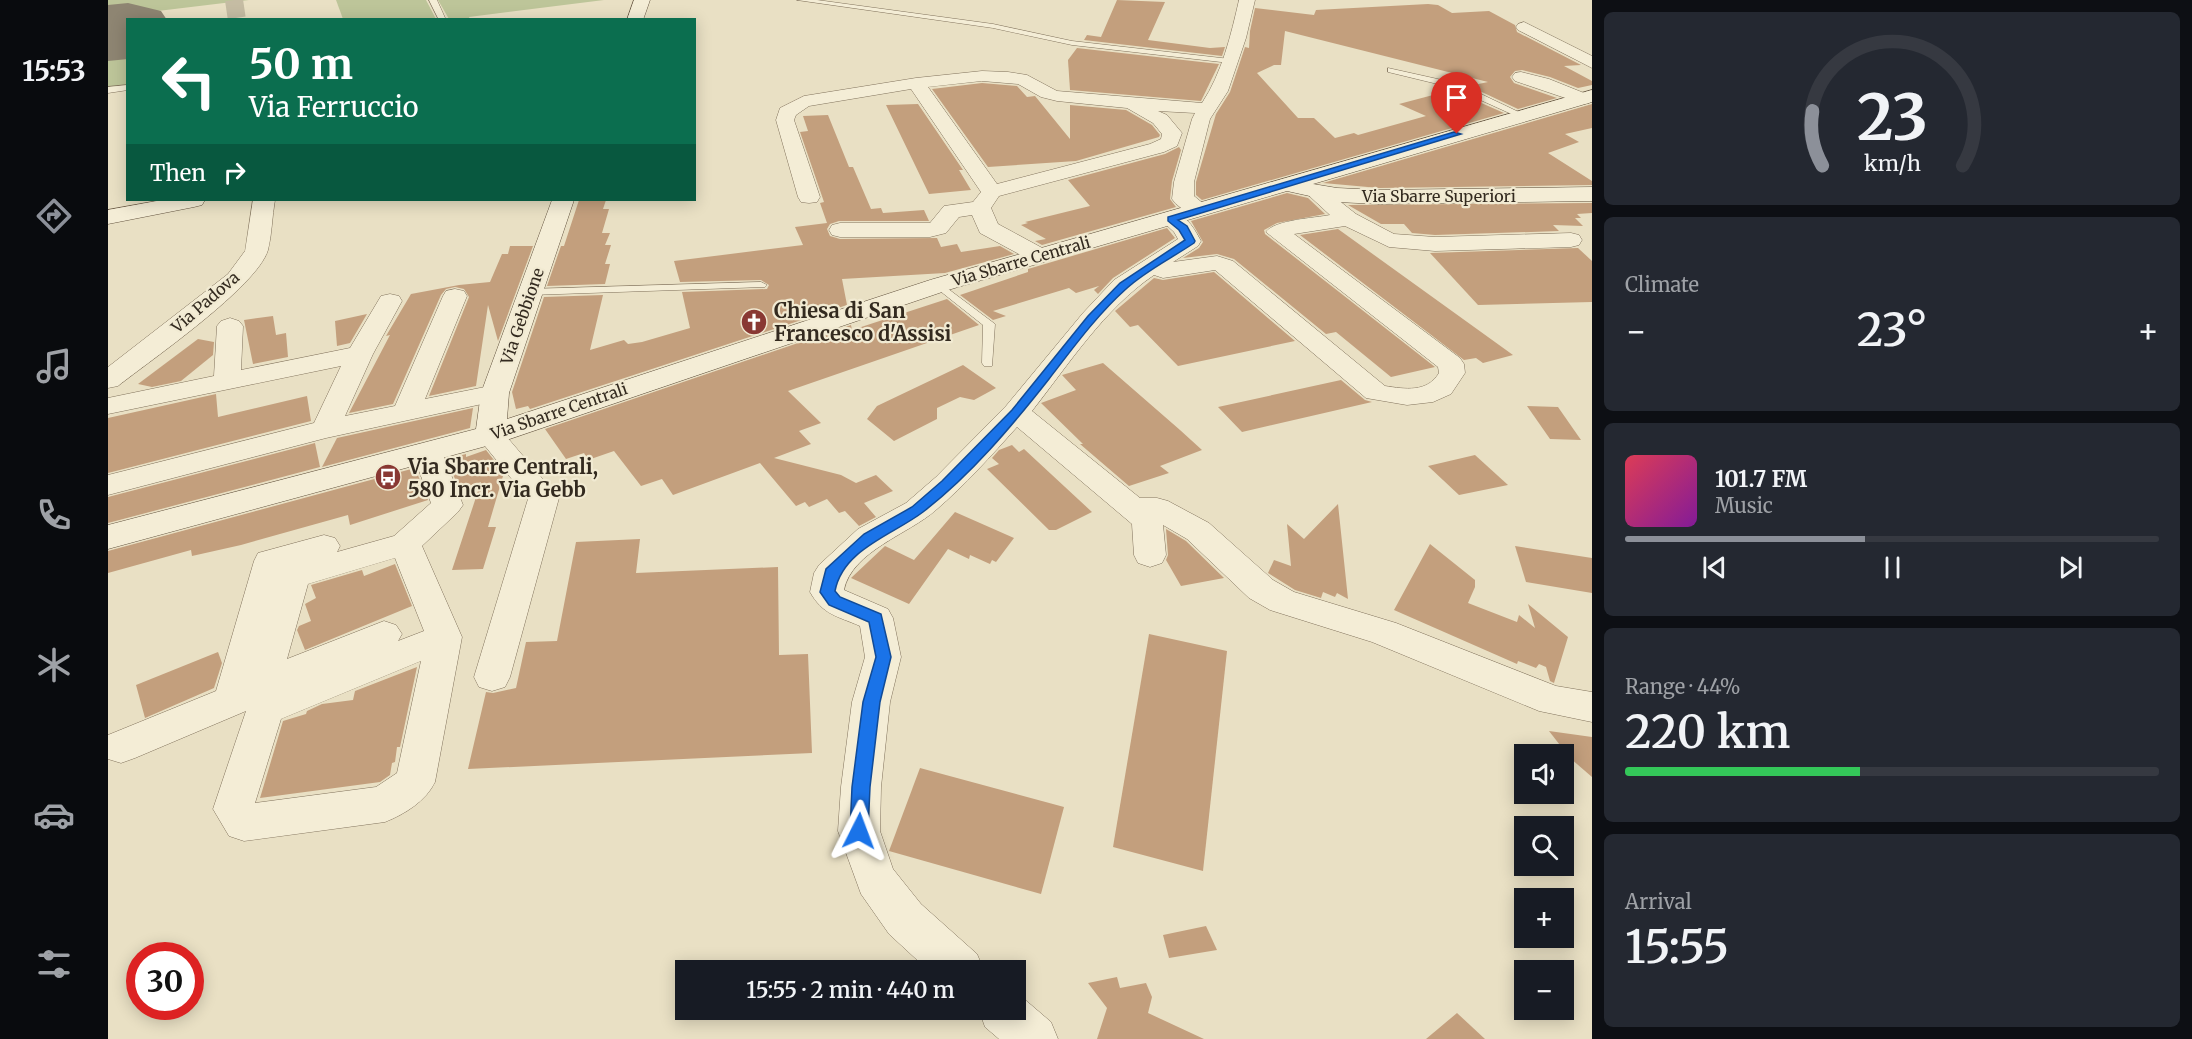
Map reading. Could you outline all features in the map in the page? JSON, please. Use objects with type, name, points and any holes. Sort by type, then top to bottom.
[{"type":"street","points":[[637,18],[642,0]]},
{"type":"street","points":[[949,960],[905,919],[876,880],[859,831],[861,787],[872,702],[883,657],[876,618],[834,601],[827,592],[831,573],[869,537],[917,510],[947,484],[1016,412],[1092,318],[1123,285],[1190,241],[1183,228],[1184,182],[1201,119],[1219,91],[1247,0]]},
{"type":"street","points":[[1524,27],[1592,63]]},
{"type":"street","points":[[809,197],[785,120],[787,112],[804,101],[916,83],[1008,77],[1032,83],[1045,93],[1056,96],[1208,109]]},
{"type":"street","points":[[1521,77],[1588,97]]},
{"type":"street","points":[[916,83],[986,200],[988,228],[1038,255]]},
{"type":"street","name":"Via Sbarre Centrali","points":[[108,537],[490,435],[939,285],[1588,97]]},
{"type":"street","points":[[840,230],[930,230],[944,224],[946,217],[952,211],[1170,142],[1173,133],[1160,119],[1129,102]]},
{"type":"street","name":"Via Sbarre Superiori","points":[[1286,184],[1316,192],[1379,197],[1592,194]]},
{"type":"street","points":[[1316,192],[1348,219],[1377,236],[1407,243],[1570,240]]},
{"type":"street","points":[[108,217],[189,201]]},
{"type":"street","name":"Via Padova","points":[[108,380],[236,279],[256,252],[264,201]]},
{"type":"street","name":"Via Gebbione","points":[[490,435],[495,393],[563,201]]},
{"type":"street","points":[[1163,271],[1216,263],[1225,266],[1376,392],[1394,396],[1416,396],[1436,392],[1452,373],[1451,364],[1277,232],[1348,219]]},
{"type":"street","points":[[406,412],[454,296]]},
{"type":"street","points":[[325,429],[360,354],[390,301]]},
{"type":"street","points":[[226,381],[230,326]]},
{"type":"street","points":[[108,406],[360,354]]},
{"type":"street","points":[[108,485],[325,429],[495,393]]},
{"type":"street","points":[[1016,412],[1148,520],[1150,555]]},
{"type":"street","points":[[490,435],[544,498],[492,677]]},
{"type":"street","points":[[384,634],[262,685],[293,576],[405,544],[447,505],[427,452]]},
{"type":"street","points":[[1132,508],[1157,508],[1198,531],[1261,589],[1282,601],[1384,632],[1552,700],[1592,706]]},
{"type":"street","points":[[121,747],[232,701],[270,561],[435,516]]},
{"type":"street","points":[[405,544],[444,637],[415,782],[385,804],[244,823],[233,809],[265,709],[444,637]]},
{"type":"street","points":[[1013,1020],[1034,1039]]},
{"type":"lane","points":[[433,0],[442,18]]},
{"type":"lane","points":[[801,0],[993,26],[1072,43],[1230,61]]},
{"type":"lane","points":[[1391,70],[1457,86],[1521,115]]},
{"type":"lane","points":[[108,90],[126,87]]},
{"type":"lane","points":[[530,292],[761,285]]},
{"type":"lane","points":[[939,285],[989,324],[988,363]]},
{"type":"green space","points":[[108,0],[249,0],[108,17]]},
{"type":"green space","points":[[336,0],[426,0],[435,18],[343,18]]},
{"type":"green space","points":[[438,0],[604,0],[469,18],[448,18]]},
{"type":"green space","points":[[126,50],[126,85],[108,87],[108,53]]},
{"type":"building","points":[[1117,0],[1165,2],[1148,40],[1210,48],[1225,47],[1222,56],[1084,40],[1087,35],[1101,37]]},
{"type":"building","points":[[1438,5],[1452,13],[1489,11],[1515,25],[1517,32],[1581,65],[1564,66],[1592,81],[1592,85],[1578,88],[1550,77],[1522,70],[1515,71],[1510,77],[1514,83],[1557,98],[1518,109],[1469,86],[1488,82],[1285,31],[1281,65],[1274,65],[1257,73],[1298,118],[1314,118],[1335,138],[1354,133],[1358,135],[1426,116],[1399,104],[1452,90],[1504,113],[1202,200],[1196,195],[1196,182],[1216,114],[1230,92],[1245,47],[1249,48],[1255,8],[1314,15],[1316,10]]},
{"type":"building","points":[[1077,48],[1219,64],[1201,101],[1070,90],[1068,60]]},
{"type":"building","points":[[982,83],[1017,86],[1027,97],[1035,96],[1070,139],[1070,105],[1126,110],[1152,125],[1160,135],[1076,161],[988,167],[932,89]]},
{"type":"building","points":[[918,104],[963,170],[959,170],[971,190],[929,194],[886,105]]},
{"type":"building","points":[[1592,104],[1592,128],[1565,134],[1579,142],[1548,153],[1592,181],[1592,185],[1379,188],[1323,183]]},
{"type":"building","points":[[828,115],[849,167],[853,167],[871,209],[881,208],[883,213],[924,210],[929,221],[839,221],[830,224],[827,229],[830,236],[840,239],[937,238],[941,247],[957,244],[961,252],[1000,246],[1014,254],[945,273],[842,279],[847,305],[530,409],[528,406],[516,409],[512,392],[544,297],[603,295],[590,350],[624,340],[628,344],[642,342],[690,328],[682,292],[767,289],[769,285],[761,280],[680,282],[674,261],[803,245],[795,227],[827,223],[820,203],[824,202],[800,132],[808,131],[803,116]]},
{"type":"building","points":[[1179,147],[1181,150],[1172,181],[1170,199],[1176,207],[1042,245],[1035,241],[1046,239],[1021,225],[1028,223],[1025,222],[1090,206],[1068,180],[1165,154]]},
{"type":"building","points":[[1287,193],[1308,198],[1325,214],[1277,223],[1264,230],[1265,234],[1435,367],[1391,377],[1336,332],[1326,334],[1234,259],[1217,254],[1183,258],[1199,248],[1203,242],[1191,221]]},
{"type":"building","points":[[579,201],[606,201],[603,209],[609,209],[602,233],[610,233],[605,245],[611,245],[605,264],[610,264],[605,284],[547,286],[561,246],[564,246]]},
{"type":"building","points":[[1592,203],[1592,213],[1577,214],[1581,218],[1575,218],[1583,226],[1553,225],[1559,231],[1435,235],[1412,233],[1404,224],[1381,224],[1348,205]]},
{"type":"building","points":[[1167,228],[1175,238],[1113,278],[1098,294],[1094,290],[1099,286],[1076,293],[1069,288],[993,311],[1006,316],[993,320],[960,295],[1028,272],[1028,269]]},
{"type":"building","points":[[1338,229],[1513,355],[1483,363],[1476,358],[1464,360],[1300,235]]},
{"type":"building","points":[[510,246],[533,246],[498,341],[488,305],[476,386],[429,396],[469,297],[464,289],[455,287],[446,289],[441,295],[393,404],[349,413],[390,335],[386,336],[411,294],[459,285],[490,282],[502,254],[508,254]]},
{"type":"building","points":[[1578,248],[1592,261],[1592,302],[1478,305],[1430,253]]},
{"type":"building","points":[[1214,272],[1295,341],[1178,366],[1138,325],[1130,327],[1115,311],[1154,278],[1163,280]]},
{"type":"building","points":[[947,299],[979,325],[788,391],[821,423],[799,431],[811,444],[774,458],[841,475],[856,483],[876,475],[893,491],[864,503],[876,517],[859,526],[845,511],[839,513],[827,499],[809,507],[805,502],[796,506],[760,463],[673,495],[662,479],[641,486],[614,451],[588,460],[584,453],[566,459],[545,429],[851,325],[852,330]]},
{"type":"building","points":[[367,314],[350,343],[337,346],[335,321]]},
{"type":"building","points":[[273,316],[276,335],[286,333],[288,357],[253,364],[244,320]]},
{"type":"building","points":[[198,339],[214,342],[213,355],[181,381],[152,387],[138,384]]},
{"type":"building","points":[[1103,363],[1202,450],[1160,466],[1169,473],[1129,486],[1080,444],[1083,444],[1041,403],[1076,390],[1062,375]]},
{"type":"building","points":[[963,365],[996,388],[974,400],[960,397],[937,408],[937,419],[894,441],[867,419],[877,406]]},
{"type":"building","points":[[1341,380],[1365,400],[1372,402],[1242,432],[1218,407]]},
{"type":"building","points":[[216,394],[218,417],[307,396],[311,421],[108,473],[108,418]]},
{"type":"building","points":[[1527,406],[1558,407],[1581,440],[1550,439]]},
{"type":"building","points":[[473,408],[470,428],[322,467],[337,438]]},
{"type":"building","points":[[315,443],[320,467],[108,523],[108,497]]},
{"type":"building","points":[[1012,445],[1019,452],[1024,449],[1092,512],[1056,530],[1049,530],[987,469],[999,464],[992,458],[999,450]]},
{"type":"building","points":[[486,450],[505,474],[501,475],[503,476],[488,527],[496,527],[483,569],[452,570],[481,482],[459,489],[447,459],[466,454],[466,457]]},
{"type":"building","points":[[1475,455],[1508,485],[1459,495],[1428,466]]},
{"type":"building","points":[[415,468],[428,500],[350,525],[348,515],[241,545],[192,556],[191,550],[108,573],[108,551]]},
{"type":"building","points":[[1338,504],[1348,599],[1337,593],[1335,597],[1323,592],[1321,598],[1295,590],[1268,573],[1274,560],[1291,566],[1287,524],[1304,539]]},
{"type":"building","points":[[955,512],[1014,538],[996,562],[992,560],[990,564],[970,555],[969,559],[948,549],[909,604],[851,578],[885,546],[914,560]]},
{"type":"building","points":[[1166,529],[1186,541],[1224,578],[1181,586],[1166,560],[1168,555]]},
{"type":"building","points":[[640,539],[636,573],[778,567],[779,655],[808,654],[812,753],[468,769],[486,692],[493,693],[516,688],[526,642],[557,641],[576,542]]},
{"type":"building","points":[[1430,544],[1475,580],[1475,587],[1468,603],[1517,622],[1519,615],[1535,628],[1528,604],[1568,637],[1554,683],[1550,681],[1546,667],[1539,664],[1536,668],[1518,661],[1517,664],[1394,610]]},
{"type":"building","points":[[1515,546],[1592,558],[1592,593],[1526,582]]},
{"type":"building","points":[[395,564],[412,606],[305,650],[297,630],[299,626],[311,621],[305,604],[316,598],[311,585],[362,570],[364,576]]},
{"type":"building","points":[[1149,634],[1227,651],[1203,871],[1113,847]]},
{"type":"building","points":[[218,652],[222,663],[214,688],[145,718],[136,685]]},
{"type":"building","points":[[417,667],[400,747],[397,747],[390,775],[380,782],[260,798],[283,721],[306,714],[307,711],[322,704],[353,700],[355,691]]},
{"type":"building","points":[[1549,731],[1592,737],[1592,777],[1574,761],[1574,744],[1559,744]]},
{"type":"building","points":[[920,768],[1064,807],[1041,894],[889,851]]},
{"type":"building","points":[[1206,926],[1217,950],[1169,958],[1163,935]]},
{"type":"building","points":[[1117,977],[1120,988],[1146,983],[1152,997],[1148,1013],[1204,1039],[1097,1039],[1107,1008],[1088,983]]},
{"type":"building","points":[[1457,1013],[1485,1039],[1426,1039]]},
{"type":"runway","points":[[108,33],[126,31]]},
{"type":"tunnel","points":[[234,0],[237,18]]},
{"type":"place","name":"Chiesa di San Francesco d'Assisi","points":[[754,322]]},
{"type":"place","name":"Via Sbarre Centrali, 580 Incr. Via Gebb","points":[[388,477]]},
{"type":"route","points":[[859,831],[861,787],[872,702],[883,657],[876,618],[834,601],[827,592],[831,573],[869,537],[917,510],[947,484],[1016,412],[1092,318],[1123,285],[1190,241],[1190,237],[1183,228],[1171,219],[1457,134]]}]
